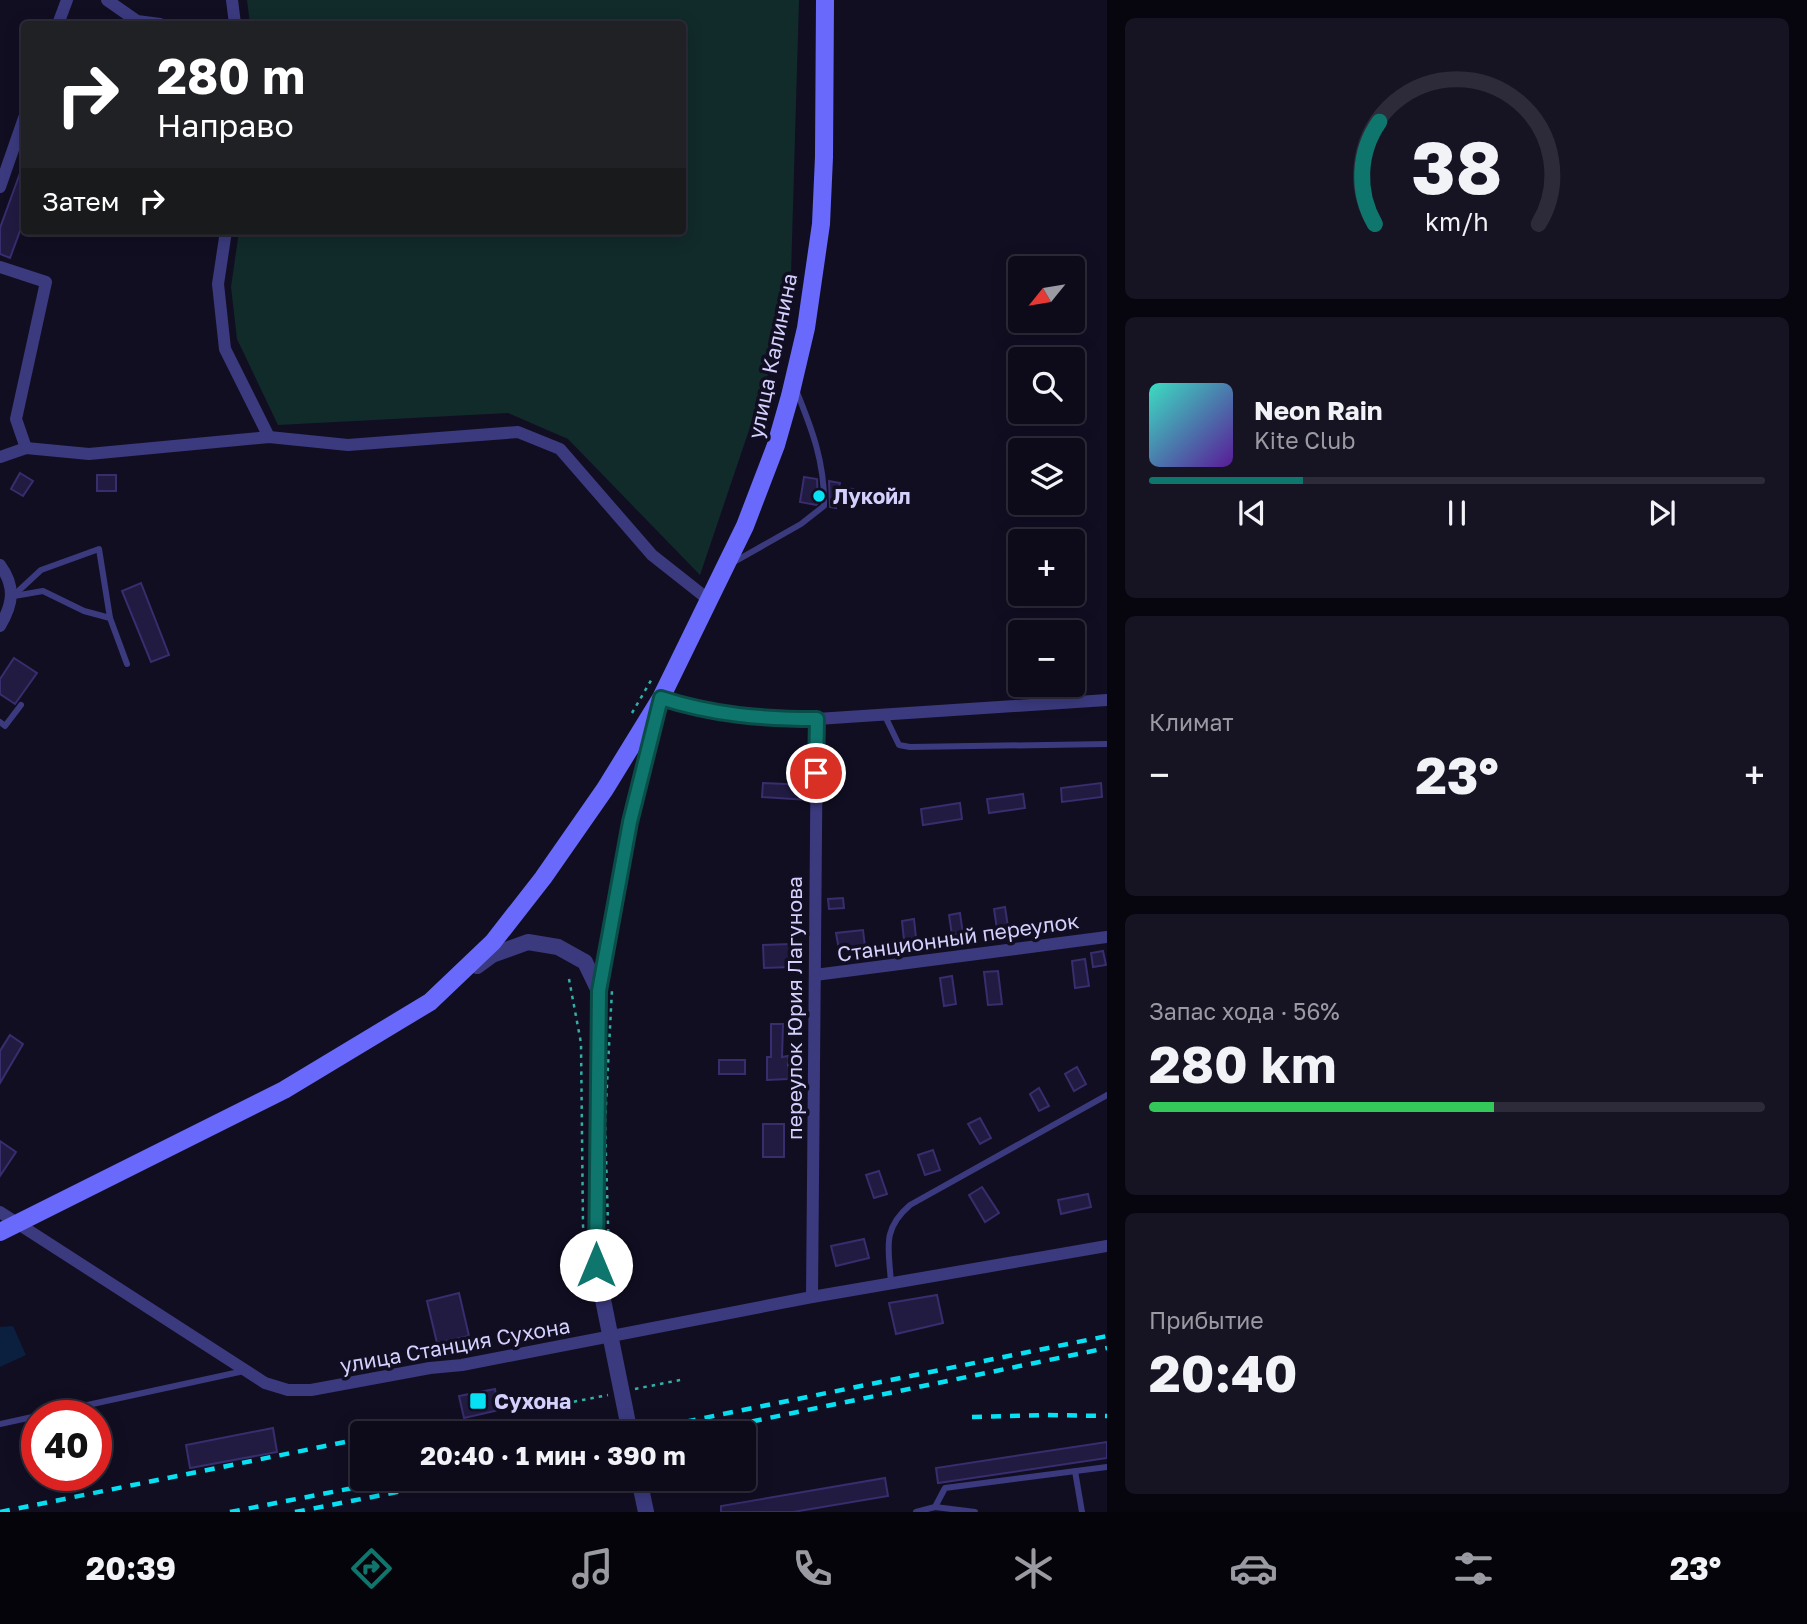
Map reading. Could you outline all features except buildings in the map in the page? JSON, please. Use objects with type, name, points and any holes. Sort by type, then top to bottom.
[{"type":"main road","name":"улица Калинина","points":[[0,1232],[284,1090],[430,1002],[493,942],[543,878],[606,789],[661,698],[745,527],[776,445],[793,384],[806,328],[821,224],[825,0]]},
{"type":"street","points":[[59,21],[67,0]]},
{"type":"street","points":[[107,0],[137,21]]},
{"type":"street","points":[[232,0],[235,21]]},
{"type":"street","points":[[0,187],[21,127]]},
{"type":"street","points":[[225,235],[218,284],[225,349],[269,437]]},
{"type":"street","points":[[0,267],[46,282],[16,419],[26,448]]},
{"type":"street","points":[[0,457],[26,448],[89,454],[269,437],[348,445],[518,432],[560,449],[652,555],[709,600]]},
{"type":"street","points":[[0,565],[8,578],[13,596],[0,626]]},
{"type":"street","points":[[628,1421],[596,1265],[605,991],[630,822],[661,698],[717,713],[774,719],[817,719],[1107,700]]},
{"type":"street","name":"переулок Юрия Лагунова","points":[[812,1297],[817,719]]},
{"type":"street","name":"Станционный переулок","points":[[815,975],[1107,937]]},
{"type":"street","points":[[430,1002],[492,955],[528,942],[558,947],[585,962],[605,991]]},
{"type":"street","name":"улица Станция Сухона","points":[[0,1212],[265,1383],[288,1390],[311,1390],[430,1368],[462,1365],[812,1297],[1107,1247]]},
{"type":"street","points":[[642,1491],[646,1512]]},
{"type":"lane","points":[[726,566],[801,524],[824,506],[824,480],[816,438],[793,384]]},
{"type":"lane","points":[[13,596],[41,570],[99,550],[110,618],[127,664]]},
{"type":"lane","points":[[13,596],[43,591],[84,611],[110,618]]},
{"type":"lane","points":[[0,722],[5,726],[21,705]]},
{"type":"lane","points":[[884,715],[899,745],[910,747],[1107,744]]},
{"type":"lane","points":[[891,1283],[888,1241],[891,1226],[898,1215],[910,1205],[1107,1095]]},
{"type":"lane","points":[[112,1400],[247,1371]]},
{"type":"lane","points":[[0,1424],[21,1419]]},
{"type":"lane","points":[[935,1507],[945,1488],[1107,1467]]},
{"type":"lane","points":[[1074,1471],[1082,1512]]},
{"type":"lane","points":[[916,1512],[935,1507],[975,1512]]},
{"type":"path","points":[[631,715],[656,671]]},
{"type":"path","points":[[569,979],[581,1043],[583,1226],[588,1258]]},
{"type":"path","points":[[605,991],[609,1266]]},
{"type":"path","points":[[557,1405],[685,1379]]},
{"type":"green space","points":[[247,0],[799,0],[790,309],[700,575],[568,439],[508,413],[278,425],[237,339],[231,287],[238,235],[686,235],[686,21],[250,21]]},
{"type":"water","points":[[13,1326],[26,1355],[0,1367],[0,1327]]},
{"type":"railway","points":[[689,1421],[1107,1336]]},
{"type":"railway","points":[[754,1421],[1107,1348]]},
{"type":"railway","points":[[972,1417],[1107,1416]]},
{"type":"railway","points":[[0,1512],[350,1441]]},
{"type":"railway","points":[[230,1512],[350,1489]]},
{"type":"railway","points":[[295,1512],[403,1491]]},
{"type":"place","name":"Лукойл","points":[[819,496]]},
{"type":"place","name":"Сухона","points":[[478,1401]]},
{"type":"route","points":[[596,1265],[599,991],[630,822],[661,698],[689,707],[745,717],[817,719],[816,773]]}]
